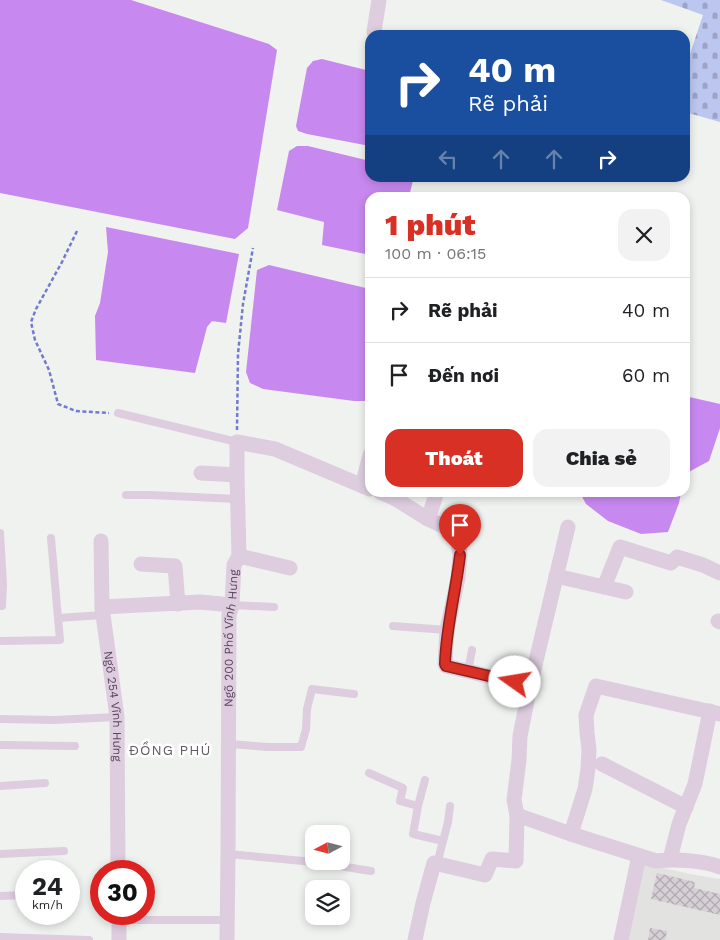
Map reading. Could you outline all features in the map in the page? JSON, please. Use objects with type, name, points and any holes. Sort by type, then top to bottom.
[{"type":"street","points":[[374,30],[379,0]]},
{"type":"street","points":[[237,442],[275,449],[365,487]]},
{"type":"street","name":"Ngõ 200 Phố Vĩnh Hưng","points":[[227,940],[229,616],[232,605],[234,565],[239,556],[236,475],[237,442]]},
{"type":"street","points":[[201,474],[236,475]]},
{"type":"street","points":[[392,497],[428,519],[453,531],[458,540],[460,548],[458,578],[447,630],[446,666],[530,686]]},
{"type":"street","points":[[428,519],[435,497]]},
{"type":"street","points":[[416,940],[423,903],[434,863],[486,875],[492,859],[516,860],[517,815],[514,800],[520,736],[568,527]]},
{"type":"street","name":"Ngõ 254 Vĩnh Hưng","points":[[101,541],[103,611],[117,717],[118,860]]},
{"type":"street","points":[[604,587],[620,547],[671,563],[677,557],[703,565],[720,573]]},
{"type":"street","points":[[239,556],[290,568]]},
{"type":"street","points":[[141,564],[175,566],[178,604]]},
{"type":"street","points":[[556,576],[626,592]]},
{"type":"street","points":[[103,611],[200,602],[232,605]]},
{"type":"street","points":[[572,834],[585,790],[589,750],[586,715],[596,686],[715,713],[695,784],[679,824],[670,859]]},
{"type":"street","points":[[602,764],[686,807]]},
{"type":"street","points":[[517,815],[656,861],[670,859],[712,864],[720,867]]},
{"type":"street","points":[[621,940],[639,856]]},
{"type":"street","points":[[119,940],[122,925]]},
{"type":"lane","points":[[118,413],[237,442]]},
{"type":"lane","points":[[126,495],[237,499]]},
{"type":"lane","points":[[0,533],[3,585],[2,606],[0,606]]},
{"type":"lane","points":[[0,641],[60,640],[51,538]]},
{"type":"lane","points":[[232,605],[274,607]]},
{"type":"lane","points":[[58,618],[103,611]]},
{"type":"lane","points":[[393,626],[447,630]]},
{"type":"lane","points":[[468,671],[472,650]]},
{"type":"lane","points":[[229,744],[268,748],[301,747],[306,729],[307,708],[312,689],[354,694]]},
{"type":"lane","points":[[0,719],[54,720],[117,717]]},
{"type":"lane","points":[[0,745],[75,746]]},
{"type":"lane","points":[[369,773],[403,788],[400,801],[418,806]]},
{"type":"lane","points":[[425,780],[413,834],[443,841]]},
{"type":"lane","points":[[0,786],[45,783]]},
{"type":"lane","points":[[437,864],[448,822],[450,806]]},
{"type":"lane","points":[[0,854],[64,851]]},
{"type":"lane","points":[[228,854],[314,862],[371,871]]},
{"type":"lane","points":[[0,896],[15,895]]},
{"type":"lane","points":[[155,918],[227,920]]},
{"type":"lane","points":[[0,936],[89,940]]},
{"type":"path","points":[[77,231],[36,309],[31,322],[35,340],[49,370],[58,404],[76,411],[118,413]]},
{"type":"path","points":[[237,442],[238,354],[243,304],[253,248]]},
{"type":"shaded area","points":[[0,0],[131,0],[269,44],[277,50],[248,228],[235,239],[0,193]]},
{"type":"shaded area","points":[[322,59],[365,70],[365,145],[298,131],[296,126],[307,68],[313,61]]},
{"type":"shaded area","points":[[297,146],[308,146],[365,160],[365,182],[413,182],[410,192],[365,192],[365,254],[322,245],[324,222],[277,210],[289,151]]},
{"type":"shaded area","points":[[106,227],[239,254],[226,323],[212,321],[207,327],[195,373],[96,360],[95,316],[100,303],[108,252]]},
{"type":"shaded area","points":[[269,265],[365,288],[365,401],[263,389],[250,383],[246,372],[257,270]]},
{"type":"shaded area","points":[[690,397],[720,404],[720,428],[709,461],[690,471]]},
{"type":"shaded area","points":[[582,497],[680,497],[668,532],[641,534],[608,521],[586,504]]},
{"type":"shaded area","points":[[642,863],[720,879],[720,940],[625,940]]},
{"type":"green space","points":[[661,0],[720,0],[720,122],[690,113],[690,54],[703,15]]},
{"type":"building","points":[[657,873],[695,882],[694,888],[720,894],[720,915],[651,899]]},
{"type":"building","points":[[650,928],[667,931],[665,940],[648,940]]},
{"type":"district","name":"ĐỒNG PHÚ","points":[[170,750]]},
{"type":"route","points":[[460,555],[458,578],[447,630],[445,664],[446,666],[515,682]]}]
